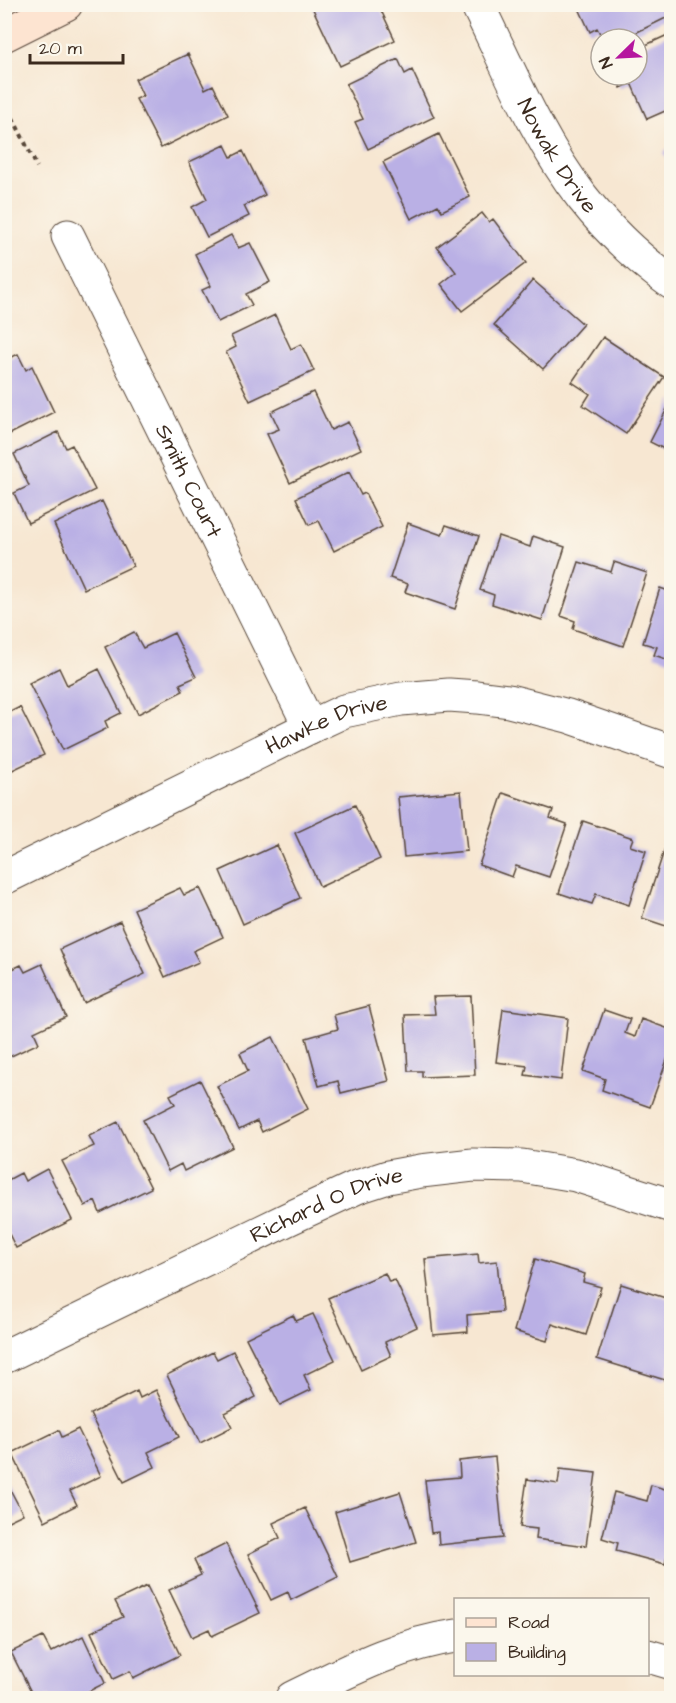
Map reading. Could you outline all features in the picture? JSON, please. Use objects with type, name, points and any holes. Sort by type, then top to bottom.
[{"type":"main road","points":[[4,35],[66,4]]},
{"type":"street","name":"Nowak Drive","points":[[477,4],[548,146],[582,197],[647,265],[672,283]]},
{"type":"street","name":"Smith Court","points":[[68,236],[310,727]]},
{"type":"street","name":"Hawke Drive","points":[[4,878],[344,711],[391,701],[449,695],[509,701],[567,716],[672,752]]},
{"type":"street","name":"Richard O Drive","points":[[4,1358],[288,1219],[357,1187],[388,1178],[422,1171],[473,1166],[522,1166],[576,1175],[672,1206]]},
{"type":"street","points":[[292,1698],[394,1652],[454,1637]]},
{"type":"street","points":[[649,1656],[672,1663]]},
{"type":"path","points":[[13,118],[37,167]]},
{"type":"building","points":[[323,4],[378,4],[395,40],[340,66],[313,9]]},
{"type":"building","points":[[577,4],[670,4],[672,15],[648,27],[589,27],[589,30]]},
{"type":"building","points":[[672,33],[672,108],[647,119],[633,87],[649,87],[649,44]]},
{"type":"building","points":[[188,54],[205,89],[213,85],[228,115],[161,148],[136,99],[143,96],[135,79]]},
{"type":"building","points":[[398,59],[405,74],[412,70],[434,117],[368,149],[355,122],[363,119],[346,84]]},
{"type":"building","points":[[439,134],[470,197],[442,211],[438,205],[411,219],[383,162]]},
{"type":"building","points":[[672,144],[672,162],[663,154]]},
{"type":"building","points":[[225,145],[231,157],[243,151],[265,195],[244,206],[249,216],[207,237],[192,207],[207,199],[189,162]]},
{"type":"building","points":[[482,213],[489,222],[493,219],[526,263],[462,311],[441,284],[456,272],[437,247]]},
{"type":"building","points":[[231,235],[238,248],[250,243],[270,282],[246,294],[252,305],[218,322],[202,290],[211,286],[195,254]]},
{"type":"building","points":[[533,280],[583,324],[543,369],[494,325]]},
{"type":"building","points":[[275,315],[291,349],[301,344],[314,371],[250,401],[226,352],[236,347],[231,336]]},
{"type":"building","points":[[603,337],[664,377],[626,434],[583,405],[590,394],[572,382]]},
{"type":"building","points":[[18,354],[26,370],[32,366],[54,412],[4,437],[4,361]]},
{"type":"building","points":[[313,392],[331,430],[348,422],[361,449],[290,483],[267,434],[279,429],[271,412]]},
{"type":"building","points":[[672,399],[672,453],[650,442]]},
{"type":"building","points":[[58,432],[66,448],[72,445],[95,490],[28,523],[14,493],[29,486],[14,454]]},
{"type":"building","points":[[349,472],[361,495],[365,493],[382,527],[334,551],[319,521],[309,525],[296,498]]},
{"type":"building","points":[[102,501],[133,566],[84,589],[54,524]]},
{"type":"building","points":[[408,523],[442,535],[446,525],[479,536],[455,609],[405,592],[408,584],[390,578]]},
{"type":"building","points":[[498,536],[530,547],[533,536],[565,547],[542,620],[492,604],[494,595],[480,590]]},
{"type":"building","points":[[579,562],[611,572],[614,562],[647,573],[623,646],[573,629],[575,621],[561,616]]},
{"type":"building","points":[[660,588],[672,592],[672,661],[654,655],[657,647],[643,643]]},
{"type":"building","points":[[134,632],[143,648],[174,633],[196,677],[180,684],[183,691],[138,714],[105,647]]},
{"type":"building","points":[[59,668],[67,685],[99,669],[121,713],[105,721],[108,728],[63,750],[29,683]]},
{"type":"building","points":[[20,707],[44,755],[4,774],[4,715]]},
{"type":"building","points":[[461,791],[467,851],[404,857],[398,797]]},
{"type":"building","points":[[503,793],[553,810],[550,818],[567,824],[549,877],[516,866],[512,877],[479,865]]},
{"type":"building","points":[[355,805],[380,859],[320,887],[295,833]]},
{"type":"building","points":[[583,821],[633,838],[630,846],[646,851],[629,905],[596,894],[592,904],[559,893]]},
{"type":"building","points":[[277,845],[300,898],[243,924],[220,871]]},
{"type":"building","points":[[666,845],[672,847],[672,928],[642,918]]},
{"type":"building","points":[[180,888],[184,895],[200,888],[223,937],[193,951],[199,962],[165,977],[134,909]]},
{"type":"building","points":[[120,921],[145,974],[84,1003],[60,949]]},
{"type":"building","points":[[42,964],[66,1017],[34,1032],[39,1043],[7,1058],[4,1053],[4,973],[21,965],[25,972]]},
{"type":"building","points":[[471,996],[475,1075],[422,1077],[422,1071],[408,1071],[405,1015],[435,1014],[433,997]]},
{"type":"building","points":[[369,1006],[389,1081],[341,1093],[338,1081],[319,1086],[306,1038],[338,1029],[334,1015]]},
{"type":"building","points":[[503,1009],[568,1018],[561,1080],[525,1075],[527,1066],[496,1062]]},
{"type":"building","points":[[604,1010],[630,1019],[625,1033],[635,1037],[641,1019],[672,1030],[672,1046],[650,1107],[602,1090],[605,1079],[583,1071]]},
{"type":"building","points":[[273,1037],[308,1109],[262,1132],[257,1121],[239,1130],[217,1086],[248,1071],[240,1053]]},
{"type":"building","points":[[200,1080],[233,1147],[184,1171],[181,1164],[168,1171],[143,1120],[175,1104],[170,1095]]},
{"type":"building","points":[[118,1122],[151,1188],[100,1213],[95,1201],[85,1206],[62,1161],[94,1146],[89,1136]]},
{"type":"building","points":[[47,1169],[72,1220],[16,1248],[4,1224],[4,1182],[21,1173],[25,1181]]},
{"type":"building","points":[[478,1254],[479,1263],[497,1261],[502,1312],[467,1315],[468,1332],[433,1335],[425,1259]]},
{"type":"building","points":[[535,1259],[585,1274],[583,1282],[601,1287],[586,1335],[552,1324],[547,1341],[514,1331]]},
{"type":"building","points":[[385,1273],[389,1282],[395,1280],[417,1327],[385,1342],[391,1356],[361,1370],[328,1298]]},
{"type":"building","points":[[621,1284],[672,1300],[669,1309],[672,1310],[672,1358],[665,1380],[597,1359]]},
{"type":"building","points":[[313,1314],[335,1360],[304,1375],[311,1390],[280,1405],[246,1338],[293,1315],[296,1321]]},
{"type":"building","points":[[233,1351],[256,1397],[225,1413],[232,1427],[200,1443],[167,1375],[213,1352],[217,1359]]},
{"type":"building","points":[[156,1390],[179,1437],[148,1452],[155,1467],[124,1482],[90,1414],[137,1391],[140,1398]]},
{"type":"building","points":[[78,1429],[101,1476],[70,1491],[77,1505],[45,1521],[12,1453],[59,1430],[62,1437]]},
{"type":"building","points":[[495,1457],[503,1538],[439,1545],[438,1532],[431,1533],[425,1480],[460,1477],[459,1461]]},
{"type":"building","points":[[560,1469],[596,1473],[586,1546],[536,1539],[537,1529],[520,1527],[527,1479],[558,1484]]},
{"type":"building","points":[[4,1478],[23,1514],[4,1523]]},
{"type":"building","points":[[651,1485],[672,1491],[672,1538],[665,1564],[616,1551],[618,1543],[602,1538],[614,1492],[647,1501]]},
{"type":"building","points":[[400,1492],[416,1542],[350,1562],[335,1512]]},
{"type":"building","points":[[305,1508],[338,1577],[291,1600],[288,1592],[271,1600],[248,1554],[280,1538],[273,1523]]},
{"type":"building","points":[[226,1544],[260,1613],[212,1636],[209,1629],[192,1637],[169,1590],[201,1575],[194,1560]]},
{"type":"building","points":[[147,1586],[180,1655],[133,1678],[130,1671],[113,1679],[91,1632],[123,1617],[115,1601]]},
{"type":"building","points":[[83,1636],[105,1683],[89,1691],[93,1698],[34,1698],[11,1652],[43,1637],[51,1652]]}]
